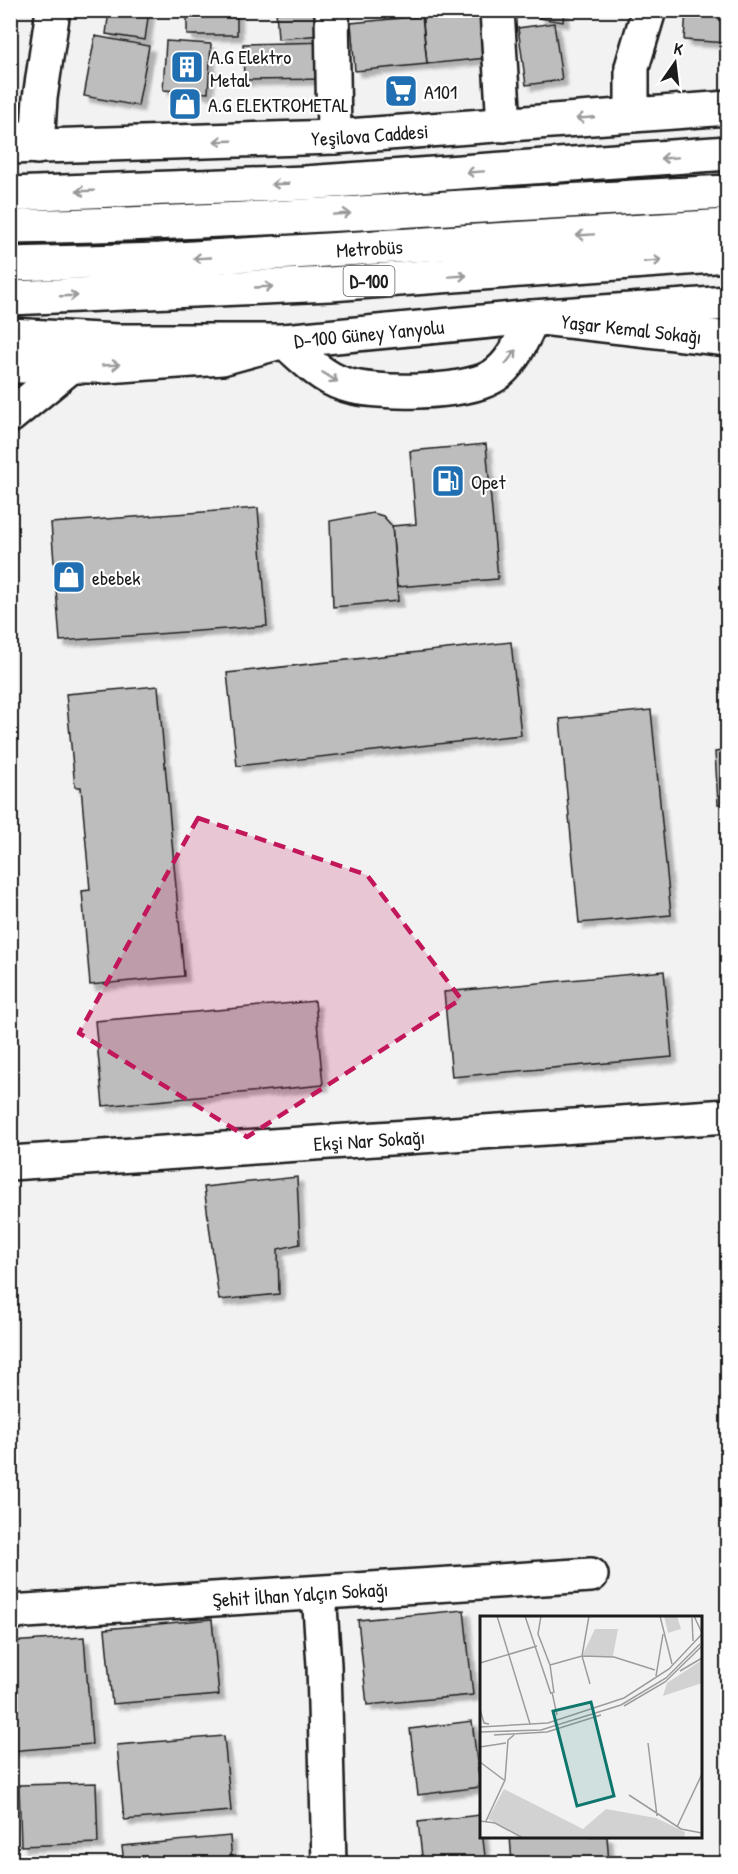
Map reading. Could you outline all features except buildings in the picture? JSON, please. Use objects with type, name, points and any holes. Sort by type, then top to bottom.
[{"type":"main road","points":[[37,10],[40,98]]},
{"type":"main road","points":[[19,143],[40,98],[53,10]]},
{"type":"main road","points":[[332,10],[334,137]]},
{"type":"main road","points":[[497,10],[504,125]]},
{"type":"main road","points":[[632,115],[632,67],[649,10]]},
{"type":"main road","name":"Yeşilova Caddesi","points":[[19,143],[334,137],[728,108]]},
{"type":"main road","points":[[10,194],[304,183],[728,153]]},
{"type":"main road","name":"Metrobüs","points":[[10,227],[237,221],[433,207],[728,192]]},
{"type":"main road","name":"Metrobüs","points":[[10,264],[172,260],[728,226]]},
{"type":"main road","name":"D-100","points":[[10,298],[330,284],[728,255]]},
{"type":"main road","name":"D-100 Güney Yanyolu","points":[[10,366],[70,366],[222,358],[284,341],[533,317],[728,303]]},
{"type":"main road","points":[[10,335],[117,341],[284,341],[312,365],[341,384],[381,392],[472,386],[494,376],[514,354],[533,317]]},
{"type":"main road","name":"Yaşar Kemal Sokağı","points":[[533,317],[728,339]]},
{"type":"main road","points":[[10,416],[70,366]]},
{"type":"main road","name":"Ekşi Nar Sokağı","points":[[10,1163],[728,1116]]},
{"type":"main road","name":"Şehit İlhan Yalçın Sokağı","points":[[10,1612],[591,1575]]},
{"type":"main road","points":[[319,1593],[330,1863]]},
{"type":"highlighted area","points":[[198,818],[367,875],[461,999],[247,1137],[79,1033]]},
{"type":"place","name":"A.G Elektro Metal","points":[[187,67]]},
{"type":"place","name":"A101","points":[[401,91]]},
{"type":"place","name":"A.G ELEKTROMETAL","points":[[185,104]]},
{"type":"place","name":"Opet","points":[[448,481]]},
{"type":"place","name":"ebebek","points":[[69,577]]}]
